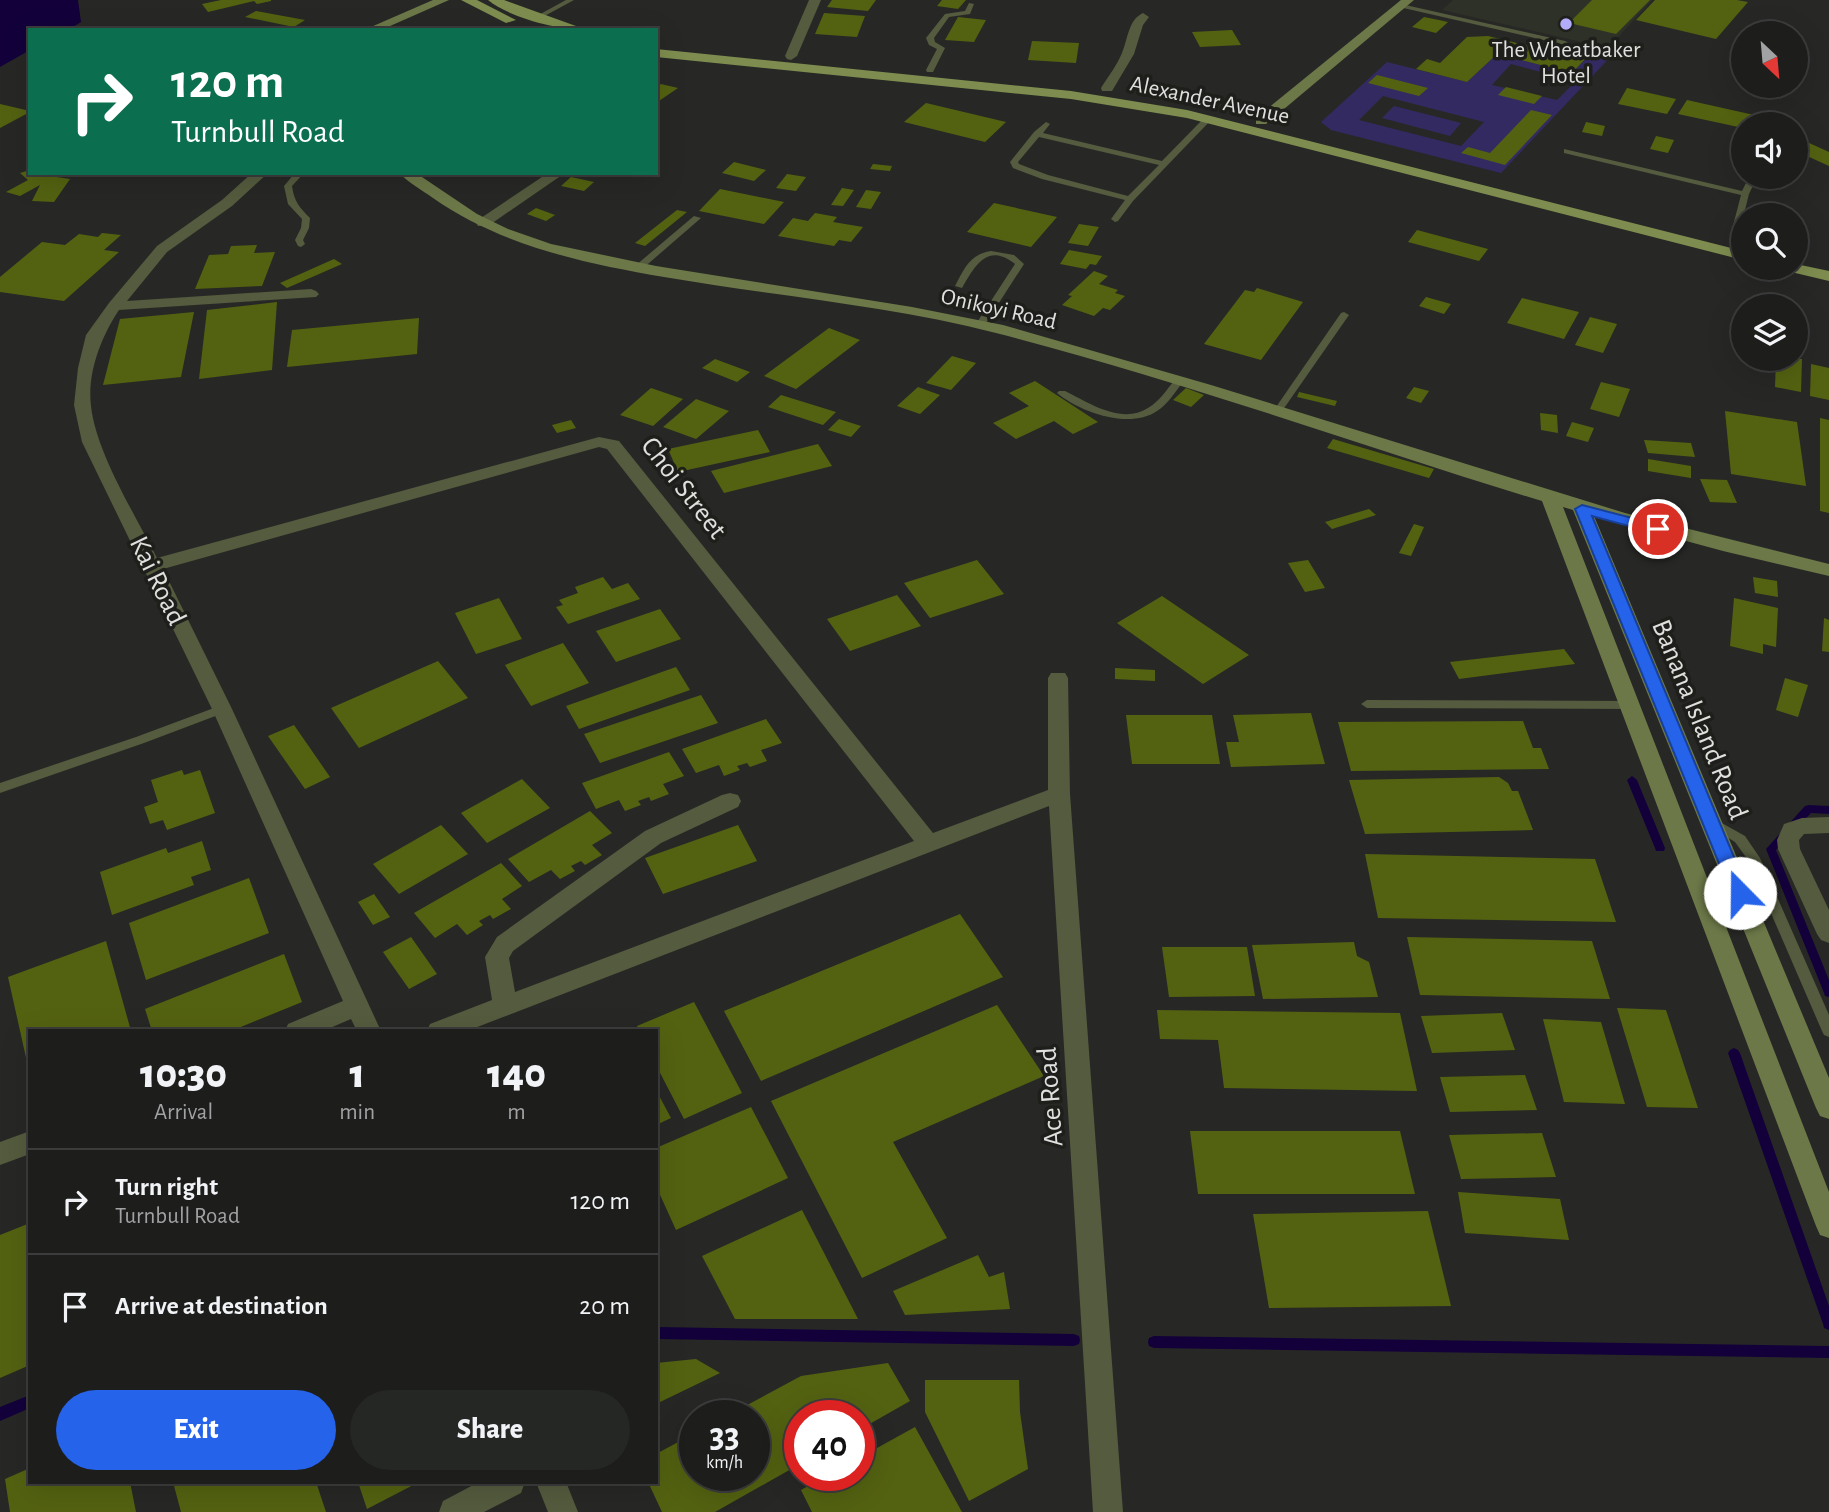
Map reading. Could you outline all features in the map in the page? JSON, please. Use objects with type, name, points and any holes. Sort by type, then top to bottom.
[{"type":"main road","points":[[467,0],[485,10],[537,24],[566,28]]},
{"type":"main road","points":[[494,0],[537,24]]},
{"type":"main road","name":"Alexander Avenue","points":[[658,42],[1107,88],[1261,121],[1731,240]]},
{"type":"main road","name":"Alexander Avenue","points":[[658,53],[1072,95],[1208,119],[1731,253]]},
{"type":"main road","points":[[1808,258],[1829,262]]},
{"type":"main road","points":[[1808,271],[1829,276]]},
{"type":"street","points":[[375,28],[443,0]]},
{"type":"street","points":[[791,56],[815,0]]},
{"type":"street","points":[[1261,121],[1404,3]]},
{"type":"street","points":[[1107,88],[1128,54],[1137,25],[1143,17]]},
{"type":"street","name":"Kai Road","points":[[259,175],[227,203],[162,249],[114,306],[94,335],[86,368],[82,405],[91,442],[222,709],[368,1029]]},
{"type":"street","name":"Onikoyi Road","points":[[409,175],[483,223],[518,238],[566,252],[638,268],[981,324],[1034,337],[1551,500],[1735,550],[1829,570]]},
{"type":"street","points":[[483,223],[555,175]]},
{"type":"street","points":[[114,306],[311,294]]},
{"type":"street","name":"Choi Street","points":[[152,566],[599,442],[613,445],[928,844]]},
{"type":"street","points":[[1551,500],[1829,1226]]},
{"type":"street","name":"Banana Island Road","points":[[1582,509],[1829,1108]]},
{"type":"street","name":"Ace Road","points":[[1058,678],[1059,794],[1108,1512]]},
{"type":"street","points":[[444,1029],[1059,794]]},
{"type":"street","points":[[505,1005],[497,957],[505,944],[653,837],[730,801]]},
{"type":"street","points":[[1829,825],[1802,826],[1792,830],[1788,840],[1829,934]]},
{"type":"street","points":[[302,1029],[358,1005]]},
{"type":"street","points":[[0,1154],[28,1143]]},
{"type":"street","points":[[454,1512],[506,1484]]},
{"type":"street","points":[[552,1484],[563,1512]]},
{"type":"lane","points":[[537,24],[571,0]]},
{"type":"lane","points":[[1404,3],[1565,43]]},
{"type":"lane","points":[[930,71],[941,48],[932,43],[930,38],[947,15],[968,12],[971,4]]},
{"type":"lane","points":[[1115,219],[1130,199],[1208,119]]},
{"type":"lane","points":[[1046,124],[1014,162],[1016,166],[1045,177],[1130,199]]},
{"type":"lane","points":[[1037,134],[1164,164]]},
{"type":"lane","points":[[1567,151],[1745,194]]},
{"type":"lane","points":[[298,175],[288,186],[289,197],[296,211],[306,218],[299,240],[301,244]]},
{"type":"lane","points":[[1744,203],[1747,189]]},
{"type":"lane","points":[[638,268],[697,218]]},
{"type":"lane","points":[[959,286],[978,256],[985,253],[1007,256],[1020,264],[981,324]]},
{"type":"lane","points":[[1277,412],[1344,315]]},
{"type":"lane","points":[[1062,393],[1105,415],[1126,418],[1149,411],[1164,400],[1178,382]]},
{"type":"lane","points":[[1367,704],[1629,705]]},
{"type":"lane","points":[[0,788],[222,709]]},
{"type":"lane","points":[[1710,822],[1740,839],[1754,858],[1829,1031]]},
{"type":"shaded area","points":[[0,0],[78,0],[81,22],[71,28],[28,28],[28,51],[0,67]]},
{"type":"shaded area","name":"The Wheatbaker Hotel","points":[[1453,0],[1652,0],[1608,48],[1442,10]]},
{"type":"shaded area","points":[[1599,45],[1617,50],[1501,173],[1331,130],[1321,122],[1387,62],[1467,82],[1497,54],[1572,73]],"holes":[[[1511,64],[1552,75],[1549,79],[1572,85],[1557,100],[1492,85]],[[1383,96],[1484,122],[1461,146],[1359,120]]]},
{"type":"shaded area","points":[[1394,106],[1461,123],[1450,136],[1382,118]]},
{"type":"building","points":[[221,0],[271,1],[257,4],[254,1],[208,12],[202,4]]},
{"type":"building","points":[[832,0],[876,0],[868,11],[827,7]]},
{"type":"building","points":[[942,0],[966,0],[958,9],[937,6]]},
{"type":"building","points":[[1592,0],[1650,0],[1616,34],[1569,23]]},
{"type":"building","points":[[1655,0],[1748,2],[1716,39],[1636,20]]},
{"type":"building","points":[[256,11],[305,20],[294,27],[245,17]]},
{"type":"building","points":[[824,13],[865,16],[857,37],[815,34]]},
{"type":"building","points":[[958,17],[986,20],[974,42],[945,40]]},
{"type":"building","points":[[1424,17],[1448,22],[1436,33],[1412,27]]},
{"type":"building","points":[[1232,30],[1241,45],[1200,47],[1192,32]]},
{"type":"building","points":[[1488,36],[1558,53],[1563,48],[1590,54],[1572,73],[1497,54],[1467,82],[1416,69],[1427,59],[1440,63],[1467,37]]},
{"type":"building","points":[[1032,41],[1079,43],[1076,63],[1028,60]]},
{"type":"building","points":[[1377,75],[1428,88],[1419,96],[1368,83]]},
{"type":"building","points":[[661,84],[678,88],[658,102],[658,86]]},
{"type":"building","points":[[1506,87],[1542,96],[1534,104],[1498,95]]},
{"type":"building","points":[[1627,88],[1676,99],[1667,114],[1618,104]]},
{"type":"building","points":[[1687,100],[1741,112],[1731,112],[1731,125],[1678,114]]},
{"type":"building","points":[[926,103],[1006,122],[985,142],[904,122]]},
{"type":"building","points":[[0,104],[28,111],[28,113],[0,128]]},
{"type":"building","points":[[1531,110],[1552,115],[1505,165],[1461,153],[1468,147],[1490,153]]},
{"type":"building","points":[[1586,122],[1605,126],[1602,136],[1582,132]]},
{"type":"building","points":[[1656,136],[1674,140],[1668,153],[1650,149]]},
{"type":"building","points":[[1808,142],[1829,152],[1829,166],[1808,156]]},
{"type":"building","points":[[734,162],[766,170],[754,181],[722,173]]},
{"type":"building","points":[[873,164],[892,166],[890,171],[870,169]]},
{"type":"building","points":[[28,171],[28,175],[70,179],[54,202],[32,201],[40,185],[20,196],[6,192],[28,180],[20,173]]},
{"type":"building","points":[[787,174],[806,177],[796,191],[776,188]]},
{"type":"building","points":[[571,177],[594,182],[584,191],[561,186]]},
{"type":"building","points":[[842,188],[854,190],[843,206],[831,205]]},
{"type":"building","points":[[720,189],[784,202],[764,224],[699,211]]},
{"type":"building","points":[[866,190],[881,192],[871,209],[856,207]]},
{"type":"building","points":[[994,203],[1057,217],[1031,247],[967,232]]},
{"type":"building","points":[[536,208],[555,215],[546,221],[527,214]]},
{"type":"building","points":[[677,210],[687,212],[645,246],[635,243]]},
{"type":"building","points":[[815,213],[837,217],[833,222],[863,227],[851,242],[839,240],[834,246],[778,236],[793,218],[808,221]]},
{"type":"building","points":[[1079,224],[1099,227],[1088,246],[1068,243]]},
{"type":"building","points":[[1417,230],[1488,249],[1479,261],[1408,242]]},
{"type":"building","points":[[102,233],[121,235],[104,250],[119,252],[64,301],[0,292],[0,277],[42,242],[65,245],[79,234],[98,237]]},
{"type":"building","points":[[257,245],[254,253],[275,252],[262,286],[195,289],[209,255],[228,254],[231,246]]},
{"type":"building","points":[[1069,250],[1102,256],[1096,265],[1090,264],[1086,269],[1060,264]]},
{"type":"building","points":[[334,259],[342,264],[287,288],[280,283]]},
{"type":"building","points":[[1094,271],[1108,276],[1099,284],[1118,290],[1115,293],[1125,296],[1110,310],[1103,308],[1094,316],[1062,305],[1072,296],[1068,295]]},
{"type":"building","points":[[1257,288],[1303,302],[1261,360],[1204,344],[1245,290],[1254,292]]},
{"type":"building","points":[[1426,297],[1451,304],[1444,314],[1419,306]]},
{"type":"building","points":[[1522,298],[1579,312],[1564,339],[1507,323]]},
{"type":"building","points":[[277,302],[272,370],[199,379],[207,310]]},
{"type":"building","points":[[194,312],[181,377],[103,385],[120,319]]},
{"type":"building","points":[[1590,317],[1617,324],[1603,353],[1575,345]]},
{"type":"building","points":[[419,318],[417,354],[287,367],[292,330]]},
{"type":"building","points":[[829,328],[860,340],[796,389],[764,376]]},
{"type":"building","points":[[952,356],[976,363],[951,390],[926,383]]},
{"type":"building","points":[[715,359],[750,372],[737,382],[702,368]]},
{"type":"building","points":[[1811,364],[1829,368],[1829,400],[1810,396]]},
{"type":"building","points":[[1776,371],[1802,371],[1801,392],[1775,387]]},
{"type":"building","points":[[1035,381],[1098,422],[1073,434],[1054,421],[1016,439],[993,423],[1029,406],[1009,393]]},
{"type":"building","points":[[1601,382],[1630,389],[1619,417],[1590,409]]},
{"type":"building","points":[[918,387],[940,395],[920,414],[897,406]]},
{"type":"building","points":[[1414,387],[1429,391],[1421,403],[1406,398]]},
{"type":"building","points":[[651,388],[683,399],[653,426],[620,415]]},
{"type":"building","points":[[1186,388],[1204,395],[1191,407],[1173,400]]},
{"type":"building","points":[[1299,392],[1337,401],[1335,406],[1297,397]]},
{"type":"building","points":[[781,395],[836,412],[823,425],[768,407]]},
{"type":"building","points":[[696,399],[729,411],[696,439],[663,427]]},
{"type":"building","points":[[1725,411],[1797,422],[1806,486],[1731,474]]},
{"type":"building","points":[[1540,413],[1557,415],[1558,433],[1541,430]]},
{"type":"building","points":[[1820,418],[1829,420],[1829,513],[1820,511]]},
{"type":"building","points":[[839,419],[861,426],[851,437],[828,430]]},
{"type":"building","points":[[571,420],[576,428],[557,433],[552,425]]},
{"type":"building","points":[[1572,422],[1594,428],[1588,442],[1566,436]]},
{"type":"building","points":[[758,430],[770,452],[678,472],[668,449]]},
{"type":"building","points":[[1333,439],[1434,469],[1429,478],[1327,448]]},
{"type":"building","points":[[1644,440],[1691,443],[1695,457],[1648,453]]},
{"type":"building","points":[[818,444],[832,466],[724,493],[711,471]]},
{"type":"building","points":[[1648,459],[1691,466],[1691,478],[1648,471]]},
{"type":"building","points":[[1700,479],[1727,480],[1737,503],[1710,502]]},
{"type":"building","points":[[1369,509],[1376,515],[1332,529],[1325,522]]},
{"type":"building","points":[[1414,524],[1424,527],[1411,556],[1399,553]]},
{"type":"building","points":[[977,560],[1004,594],[930,618],[904,583]]},
{"type":"building","points":[[1308,560],[1325,588],[1305,592],[1288,563]]},
{"type":"building","points":[[603,577],[612,589],[628,583],[640,599],[568,624],[556,607],[563,605],[559,600],[578,593],[575,587]]},
{"type":"building","points":[[1753,577],[1777,581],[1778,597],[1755,593]]},
{"type":"building","points":[[897,595],[921,626],[850,651],[827,619]]},
{"type":"building","points":[[1162,596],[1249,655],[1203,684],[1117,623]]},
{"type":"building","points":[[499,598],[522,639],[476,654],[455,613]]},
{"type":"building","points":[[1734,598],[1778,608],[1776,647],[1763,644],[1763,654],[1730,646]]},
{"type":"building","points":[[660,609],[681,639],[616,662],[596,631]]},
{"type":"building","points":[[1824,618],[1829,620],[1829,652],[1822,651]]},
{"type":"building","points":[[563,643],[589,683],[531,706],[505,665]]},
{"type":"building","points":[[1564,649],[1575,664],[1459,679],[1450,662]]},
{"type":"building","points":[[438,661],[468,698],[359,748],[331,708]]},
{"type":"building","points":[[676,667],[690,690],[579,729],[566,706]]},
{"type":"building","points":[[1115,668],[1155,670],[1155,681],[1115,679]]},
{"type":"building","points":[[1785,678],[1808,685],[1798,717],[1776,710]]},
{"type":"building","points":[[701,695],[718,723],[600,763],[584,734]]},
{"type":"building","points":[[1311,713],[1325,764],[1231,767],[1226,742],[1239,742],[1233,715]]},
{"type":"building","points":[[1126,715],[1212,715],[1220,764],[1132,764]]},
{"type":"building","points":[[766,719],[782,743],[761,750],[767,761],[750,767],[747,763],[737,766],[740,770],[724,776],[719,765],[696,773],[682,749]]},
{"type":"building","points":[[1523,721],[1533,748],[1541,748],[1549,769],[1351,771],[1338,722]]},
{"type":"building","points":[[294,725],[330,777],[305,789],[268,736]]},
{"type":"building","points":[[669,752],[684,776],[663,784],[669,794],[651,801],[649,797],[638,801],[641,805],[625,811],[619,800],[596,809],[582,783]]},
{"type":"building","points":[[182,770],[184,775],[200,770],[215,813],[167,830],[163,820],[150,824],[144,807],[158,802],[151,780]]},
{"type":"building","points":[[1499,777],[1508,783],[1512,791],[1518,791],[1533,830],[1365,834],[1349,780]]},
{"type":"building","points":[[522,779],[550,808],[487,843],[461,813]]},
{"type":"building","points":[[590,811],[612,833],[592,845],[602,855],[585,865],[581,861],[571,866],[575,871],[560,879],[551,870],[529,882],[508,859]]},
{"type":"building","points":[[441,825],[468,854],[399,894],[373,864]]},
{"type":"building","points":[[738,825],[757,861],[663,894],[645,858]]},
{"type":"building","points":[[202,841],[211,870],[191,877],[194,885],[112,915],[100,872],[166,848],[168,853]]},
{"type":"building","points":[[1365,854],[1595,859],[1616,922],[1378,918]]},
{"type":"building","points":[[501,863],[522,886],[502,899],[511,909],[493,919],[490,915],[479,921],[483,925],[467,935],[457,924],[435,938],[414,913]]},
{"type":"building","points":[[249,878],[269,933],[146,980],[129,923]]},
{"type":"building","points":[[374,894],[390,917],[373,925],[358,902]]},
{"type":"building","points":[[960,914],[1003,977],[761,1081],[724,1011]]},
{"type":"building","points":[[411,937],[437,974],[409,989],[383,952]]},
{"type":"building","points":[[1407,937],[1592,941],[1610,999],[1420,995]]},
{"type":"building","points":[[106,941],[130,1029],[28,1029],[28,1067],[8,977]]},
{"type":"building","points":[[1354,942],[1357,956],[1369,962],[1378,997],[1263,999],[1252,945]]},
{"type":"building","points":[[1162,947],[1247,947],[1255,996],[1169,997]]},
{"type":"building","points":[[284,954],[302,1002],[236,1029],[151,1029],[145,1009]]},
{"type":"building","points":[[694,1002],[742,1093],[684,1119],[658,1069],[658,1029],[638,1029],[637,1026]]},
{"type":"building","points":[[997,1005],[1044,1076],[893,1142],[947,1238],[862,1278],[771,1101]]},
{"type":"building","points":[[1617,1008],[1666,1010],[1698,1108],[1647,1107]]},
{"type":"building","points":[[1157,1010],[1400,1013],[1417,1091],[1224,1088],[1218,1040],[1160,1039]]},
{"type":"building","points":[[1502,1013],[1515,1050],[1432,1053],[1421,1016]]},
{"type":"building","points":[[1543,1019],[1601,1022],[1625,1104],[1564,1102]]},
{"type":"building","points":[[1525,1075],[1537,1110],[1450,1112],[1440,1077]]},
{"type":"building","points":[[658,1094],[671,1118],[658,1124]]},
{"type":"building","points":[[751,1107],[788,1178],[676,1230],[658,1190],[658,1147]]},
{"type":"building","points":[[1190,1131],[1400,1131],[1415,1194],[1198,1194]]},
{"type":"building","points":[[1542,1133],[1556,1177],[1461,1179],[1449,1135]]},
{"type":"building","points":[[1458,1192],[1560,1199],[1569,1240],[1465,1233]]},
{"type":"building","points":[[802,1210],[858,1319],[735,1319],[702,1256]]},
{"type":"building","points":[[1428,1211],[1451,1306],[1269,1308],[1253,1214]]},
{"type":"building","points":[[28,1224],[28,1366],[0,1378],[0,1235]]},
{"type":"building","points":[[978,1255],[989,1277],[1004,1272],[1010,1309],[905,1315],[893,1291]]},
{"type":"building","points":[[696,1359],[720,1373],[658,1403],[658,1363]]},
{"type":"building","points":[[888,1363],[910,1401],[875,1421],[875,1400],[784,1400],[784,1473],[770,1481],[770,1400],[757,1400],[801,1376]]},
{"type":"building","points":[[925,1380],[1019,1380],[1020,1412],[1028,1469],[969,1501],[925,1412]]},
{"type":"building","points":[[915,1427],[962,1512],[812,1512],[802,1491],[875,1491],[875,1449]]},
{"type":"building","points":[[679,1442],[679,1491],[752,1491],[715,1512],[662,1512],[649,1484],[658,1484],[658,1453]]},
{"type":"building","points":[[28,1469],[28,1484],[130,1484],[136,1512],[10,1512],[5,1479]]},
{"type":"building","points":[[174,1484],[317,1484],[326,1512],[181,1512]]},
{"type":"building","points":[[359,1484],[415,1484],[367,1509]]},
{"type":"waterway","points":[[1632,780],[1660,848]]},
{"type":"waterway","points":[[1829,810],[1809,809],[1771,849],[1829,993]]},
{"type":"waterway","points":[[1734,1053],[1829,1324]]},
{"type":"waterway","points":[[658,1333],[1074,1340]]},
{"type":"waterway","points":[[1154,1342],[1829,1352]]},
{"type":"waterway","points":[[0,1414],[28,1402]]},
{"type":"place","name":"The Wheatbaker Hotel","points":[[1566,24]]},
{"type":"route","points":[[1658,529],[1582,509],[1740,893]]}]
